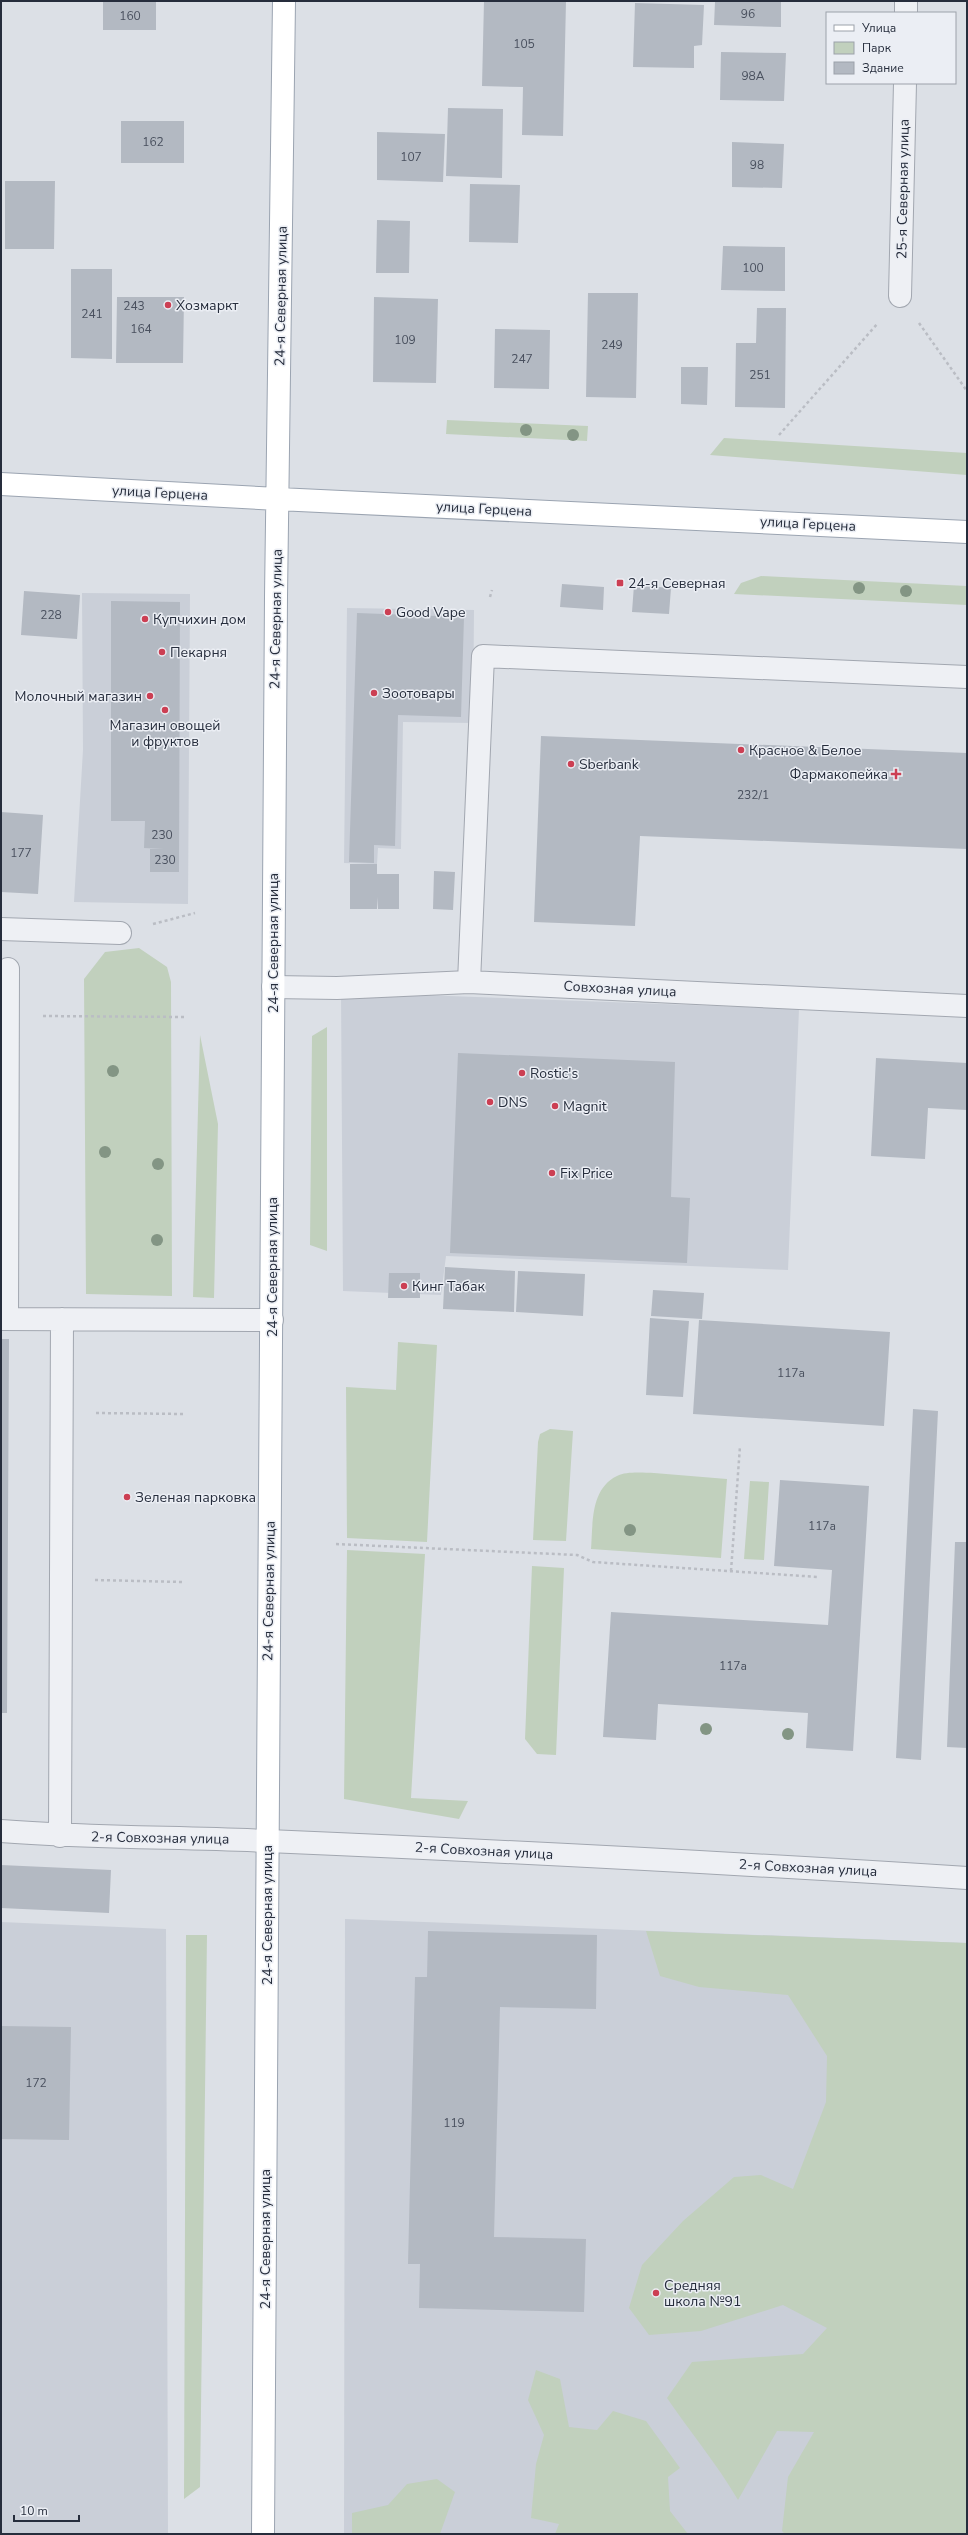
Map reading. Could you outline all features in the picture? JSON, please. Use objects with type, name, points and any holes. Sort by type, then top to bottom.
[{"type":"main road","name":"24-я Северная улица","points":[[263,2534],[273,987],[284,1]]},
{"type":"main road","name":"улица Герцена","points":[[1,484],[278,499],[967,532]]},
{"type":"street","points":[[906,1],[906,12]]},
{"type":"street","name":"25-я Северная улица","points":[[900,296],[905,84]]},
{"type":"street","points":[[469,982],[483,656],[967,678]]},
{"type":"street","points":[[1,929],[120,933]]},
{"type":"street","points":[[8,969],[4,1318],[272,1320]]},
{"type":"street","name":"Совхозная улица","points":[[273,987],[337,988],[469,982],[967,1006]]},
{"type":"street","points":[[60,1836],[62,1319]]},
{"type":"street","name":"2-я Совхозная улица","points":[[1,1831],[60,1836],[267,1841],[967,1878]]},
{"type":"path","points":[[779,435],[900,296],[967,391]]},
{"type":"path","points":[[490,597],[492,590]]},
{"type":"path","points":[[120,933],[195,913]]},
{"type":"path","points":[[7,1016],[186,1017]]},
{"type":"path","points":[[62,1413],[185,1414]]},
{"type":"path","points":[[731,1571],[740,1446]]},
{"type":"path","points":[[336,1544],[577,1555],[593,1562],[818,1578]]},
{"type":"path","points":[[62,1579],[182,1582]]},
{"type":"shaded area","points":[[82,593],[190,594],[188,904],[74,902],[83,750]]},
{"type":"shaded area","points":[[347,608],[474,610],[473,723],[403,722],[401,849],[378,848],[377,864],[344,863]]},
{"type":"shaded area","points":[[341,992],[799,1009],[788,1270],[446,1256],[441,1295],[343,1291]]},
{"type":"shaded area","name":"Средняя школа №91","points":[[345,1919],[967,1943],[967,2534],[344,2534]]},
{"type":"shaded area","points":[[1,1922],[166,1929],[168,2534],[1,2534]]},
{"type":"green space","points":[[447,420],[588,426],[587,441],[446,434]]},
{"type":"green space","points":[[724,438],[967,453],[967,475],[710,455]]},
{"type":"green space","points":[[761,576],[967,586],[967,605],[734,594],[741,583]]},
{"type":"green space","points":[[139,948],[167,967],[171,982],[172,1296],[86,1294],[84,979],[105,952]]},
{"type":"green space","points":[[327,1027],[327,1251],[310,1245],[312,1036]]},
{"type":"green space","points":[[200,1035],[218,1124],[214,1298],[193,1297]]},
{"type":"green space","points":[[398,1342],[437,1345],[427,1542],[347,1538],[346,1387],[396,1390]]},
{"type":"green space","points":[[550,1429],[573,1431],[566,1541],[533,1540],[538,1442],[540,1434]]},
{"type":"green space","points":[[654,1473],[727,1479],[721,1558],[591,1549],[593,1518],[597,1498],[602,1489],[608,1482],[621,1474]]},
{"type":"green space","points":[[750,1481],[769,1482],[764,1560],[744,1559]]},
{"type":"green space","points":[[347,1550],[425,1554],[411,1798],[468,1801],[459,1819],[344,1799]]},
{"type":"green space","points":[[532,1566],[564,1568],[556,1755],[537,1754],[525,1739]]},
{"type":"green space","points":[[646,1931],[967,1943],[967,2534],[785,2534],[782,2531],[788,2477],[814,2432],[777,2431],[738,2500],[713,2461],[667,2398],[692,2362],[803,2354],[827,2328],[783,2305],[701,2331],[649,2335],[629,2308],[642,2265],[683,2221],[734,2177],[761,2175],[793,2189],[826,2102],[827,2056],[788,1995],[699,1987],[660,1976]]},
{"type":"green space","points":[[186,1935],[207,1935],[200,2487],[184,2499]]},
{"type":"green space","points":[[536,2370],[560,2379],[569,2427],[597,2430],[613,2411],[646,2421],[680,2468],[668,2477],[670,2511],[688,2534],[555,2534],[559,2524],[531,2518],[536,2464],[544,2435],[528,2400]]},
{"type":"green space","points":[[437,2479],[455,2492],[440,2534],[352,2534],[352,2513],[388,2505],[407,2484]]},
{"type":"building","points":[[103,1],[156,1],[156,30],[103,30]]},
{"type":"building","points":[[484,1],[566,1],[563,136],[522,135],[523,87],[482,86]]},
{"type":"building","points":[[781,1],[781,27],[714,25],[715,2]]},
{"type":"building","points":[[635,3],[704,5],[702,45],[694,46],[694,68],[633,67]]},
{"type":"building","points":[[721,52],[786,53],[784,101],[720,100]]},
{"type":"building","points":[[448,108],[503,109],[502,178],[446,176]]},
{"type":"building","points":[[121,121],[184,121],[184,163],[121,163]]},
{"type":"building","points":[[377,132],[445,134],[443,182],[377,180]]},
{"type":"building","points":[[732,142],[784,144],[782,188],[732,187]]},
{"type":"building","points":[[5,181],[55,181],[54,249],[5,249]]},
{"type":"building","points":[[470,184],[520,185],[518,243],[469,242]]},
{"type":"building","points":[[377,220],[410,221],[409,273],[376,273]]},
{"type":"building","points":[[723,246],[785,247],[785,291],[721,290]]},
{"type":"building","points":[[71,269],[112,269],[112,359],[71,358]]},
{"type":"building","points":[[588,293],[638,293],[636,398],[586,397]]},
{"type":"building","points":[[117,297],[184,297],[183,363],[116,363]]},
{"type":"building","points":[[374,297],[438,299],[436,383],[373,382]]},
{"type":"building","points":[[757,308],[786,308],[785,408],[735,407],[736,343],[756,343]]},
{"type":"building","points":[[495,329],[550,330],[549,389],[494,388]]},
{"type":"building","points":[[681,367],[708,367],[707,405],[681,404]]},
{"type":"building","points":[[562,584],[604,587],[603,610],[560,607]]},
{"type":"building","points":[[634,585],[671,588],[669,614],[632,612]]},
{"type":"building","points":[[24,591],[80,595],[77,639],[21,635]]},
{"type":"building","points":[[111,601],[180,602],[179,872],[150,872],[150,849],[164,849],[144,848],[145,821],[111,821]]},
{"type":"building","points":[[357,613],[464,617],[461,717],[398,715],[395,846],[374,845],[374,863],[349,862]]},
{"type":"building","points":[[541,736],[967,753],[967,849],[640,836],[635,926],[534,922]]},
{"type":"building","points":[[1,812],[43,815],[38,894],[1,892]]},
{"type":"building","points":[[350,864],[377,864],[377,874],[399,874],[399,909],[378,909],[378,897],[377,909],[350,909]]},
{"type":"building","points":[[434,871],[455,872],[453,910],[433,909]]},
{"type":"building","points":[[458,1053],[675,1062],[671,1197],[690,1198],[687,1263],[450,1253]]},
{"type":"building","points":[[876,1058],[967,1063],[967,1110],[928,1108],[925,1159],[871,1156]]},
{"type":"building","points":[[445,1267],[515,1271],[514,1312],[443,1309]]},
{"type":"building","points":[[518,1271],[585,1274],[583,1316],[516,1312]]},
{"type":"building","name":"Кинг Табак","points":[[389,1273],[420,1273],[420,1298],[388,1298]]},
{"type":"building","points":[[653,1290],[704,1293],[702,1319],[651,1316]]},
{"type":"building","points":[[650,1318],[689,1321],[683,1397],[646,1395]]},
{"type":"building","points":[[699,1320],[890,1332],[884,1426],[693,1414]]},
{"type":"building","points":[[1,1339],[9,1339],[7,1713],[1,1713]]},
{"type":"building","points":[[913,1409],[938,1411],[921,1760],[896,1758]]},
{"type":"building","points":[[780,1480],[869,1486],[853,1751],[806,1748],[808,1713],[658,1704],[656,1740],[603,1737],[611,1612],[828,1625],[832,1570],[774,1566]]},
{"type":"building","points":[[955,1542],[967,1542],[967,1748],[947,1747]]},
{"type":"building","points":[[1,1865],[111,1870],[109,1913],[1,1908]]},
{"type":"building","points":[[428,1931],[597,1935],[596,2009],[500,2007],[494,2237],[586,2239],[584,2312],[419,2308],[420,2264],[408,2264],[415,1977],[427,1977]]},
{"type":"building","points":[[1,2026],[71,2027],[69,2140],[1,2139]]},
{"type":"place","name":"Хозмаркт","points":[[168,305]]},
{"type":"place","name":"24-я Северная","points":[[620,583]]},
{"type":"place","name":"Good Vape","points":[[388,612]]},
{"type":"place","name":"Купчихин дом","points":[[145,619]]},
{"type":"place","name":"Пекарня","points":[[162,652]]},
{"type":"place","name":"Зоотовары","points":[[374,693]]},
{"type":"place","name":"Молочный магазин","points":[[150,696]]},
{"type":"place","name":"Магазин овощей и фруктов","points":[[165,710]]},
{"type":"place","name":"Красное & Белое","points":[[741,750]]},
{"type":"place","name":"Sberbank","points":[[571,764]]},
{"type":"place","name":"Фармакопейка","points":[[896,774]]},
{"type":"place","name":"Rostic's","points":[[522,1073]]},
{"type":"place","name":"DNS","points":[[490,1102]]},
{"type":"place","name":"Magnit","points":[[555,1106]]},
{"type":"place","name":"Fix Price","points":[[552,1173]]},
{"type":"place","name":"Кинг Табак","points":[[404,1286]]},
{"type":"place","name":"Зеленая парковка","points":[[127,1497]]},
{"type":"place","name":"Средняя школа №91","points":[[656,2293]]}]
